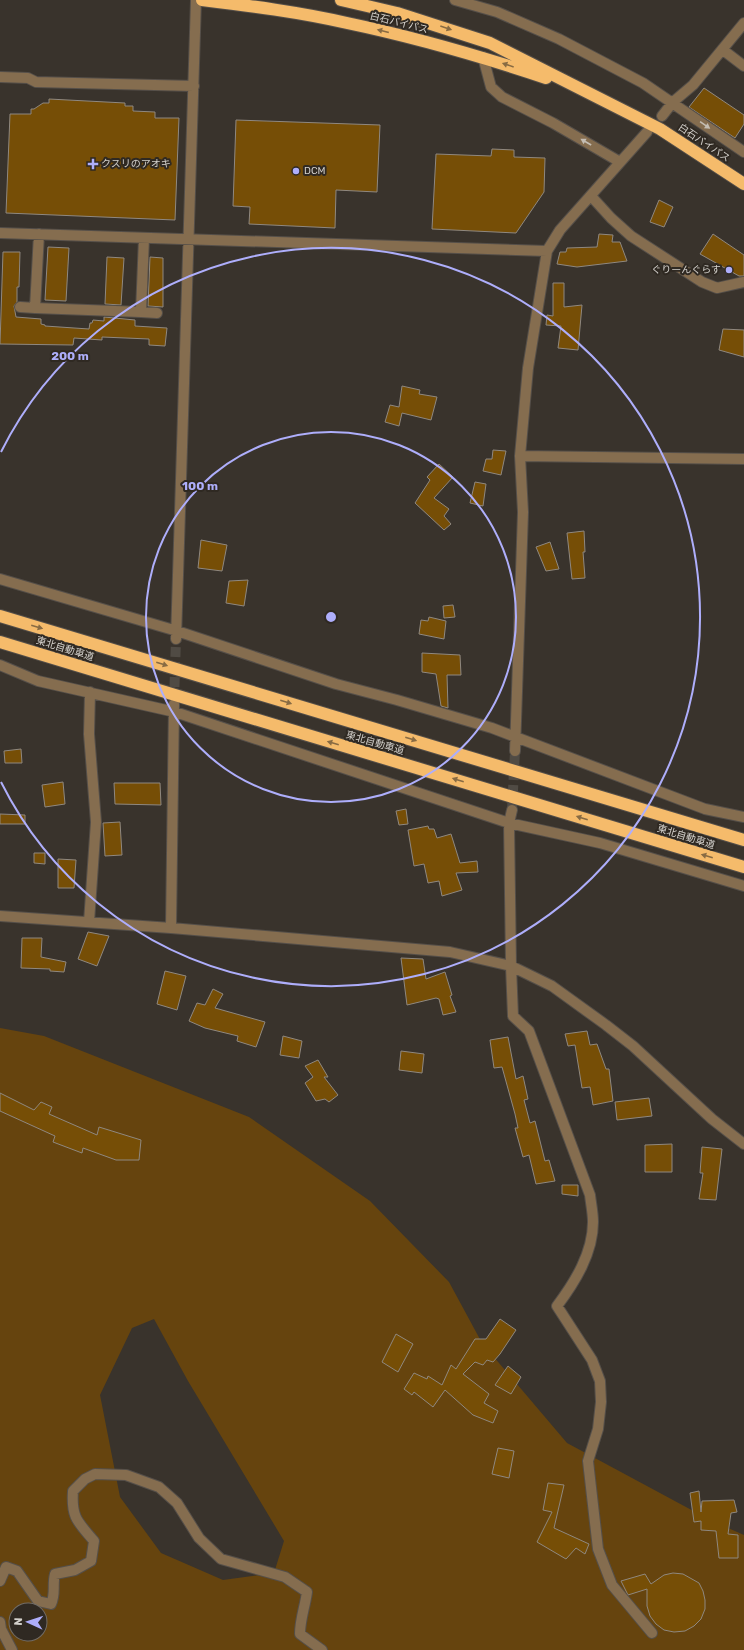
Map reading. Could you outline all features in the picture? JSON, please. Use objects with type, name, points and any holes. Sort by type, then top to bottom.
[{"type":"highway","name":"白石バイパス","points":[[202,0],[286,11],[346,23],[483,57],[585,91]]},
{"type":"highway","name":"白石バイパス","points":[[341,0],[397,13],[490,43],[660,129],[744,184]]},
{"type":"highway","name":"東北自動車道","points":[[0,616],[744,840]]},
{"type":"highway","name":"東北自動車道","points":[[0,642],[744,867]]},
{"type":"street","points":[[176,635],[190,239],[196,0]]},
{"type":"street","points":[[455,0],[496,12],[559,39],[642,82],[744,152]]},
{"type":"street","points":[[662,116],[673,102],[693,84],[744,24]]},
{"type":"street","points":[[723,50],[744,66]]},
{"type":"street","points":[[483,57],[491,87],[502,97],[553,123],[620,162]]},
{"type":"street","points":[[0,77],[28,78],[36,82],[194,86]]},
{"type":"street","points":[[515,751],[514,738],[523,512],[520,456],[528,368],[547,251],[560,230],[647,132]]},
{"type":"street","points":[[591,196],[611,218],[631,236],[702,282],[717,288],[744,282]]},
{"type":"street","points":[[0,232],[547,251]]},
{"type":"street","points":[[35,308],[40,234]]},
{"type":"street","points":[[141,312],[144,238]]},
{"type":"street","points":[[20,307],[157,313]]},
{"type":"street","points":[[520,456],[744,459]]},
{"type":"street","points":[[0,579],[336,684],[398,700],[492,728],[514,738],[705,808],[744,817]]},
{"type":"street","points":[[0,665],[38,681],[175,708],[510,823],[600,842],[744,886]]},
{"type":"street","points":[[89,922],[96,822],[89,734],[90,692]]},
{"type":"street","points":[[171,928],[175,708]]},
{"type":"street","points":[[512,810],[510,823],[511,966],[514,1016],[529,1031],[590,1194],[593,1223],[588,1251],[574,1282],[557,1306],[592,1360],[600,1381],[601,1402],[598,1429],[588,1461],[598,1549],[612,1585],[652,1633]]},
{"type":"street","points":[[0,916],[171,928],[450,952],[511,966],[552,986],[606,1025],[633,1046],[712,1119],[744,1144]]},
{"type":"street","points":[[0,1581],[6,1568],[17,1571],[38,1601],[51,1604],[54,1596],[53,1583],[55,1574],[75,1570],[91,1561],[94,1541],[78,1524],[75,1517],[72,1491],[85,1479],[95,1474],[126,1476],[159,1487],[177,1504],[199,1538],[222,1559],[285,1577],[307,1592],[301,1616],[300,1634],[322,1650]]},
{"type":"street","points":[[0,1622],[1,1629],[12,1650]]},
{"type":"shaded area","points":[[0,1028],[44,1036],[249,1117],[370,1201],[449,1282],[482,1343],[567,1443],[712,1521],[744,1535],[744,1650],[0,1650]],"holes":[[[154,1319],[188,1381],[284,1541],[274,1573],[223,1580],[161,1553],[120,1497],[100,1395],[132,1328]]]},
{"type":"building","points":[[704,88],[744,115],[744,124],[735,138],[689,107]]},
{"type":"building","points":[[49,99],[125,103],[125,106],[133,106],[133,111],[155,112],[155,118],[179,118],[175,220],[6,213],[10,114],[31,114],[31,109],[34,109],[43,103],[49,103]]},
{"type":"building","points":[[236,120],[380,125],[377,192],[336,190],[335,228],[249,224],[250,207],[233,206]]},
{"type":"building","points":[[492,149],[514,150],[514,157],[545,158],[544,192],[516,233],[432,229],[436,154],[491,156]]},
{"type":"building","points":[[659,200],[673,207],[664,227],[650,222]]},
{"type":"building","points":[[599,234],[613,235],[612,242],[620,242],[627,261],[577,267],[557,264],[560,252],[566,252],[567,248],[597,247]]},
{"type":"building","points":[[713,234],[744,255],[744,276],[739,276],[700,254]]},
{"type":"building","points":[[48,247],[69,248],[66,301],[45,300]]},
{"type":"building","points":[[3,252],[20,252],[19,287],[17,287],[17,302],[14,306],[16,317],[41,319],[41,324],[45,326],[89,329],[90,323],[92,323],[93,320],[104,321],[104,317],[135,320],[135,326],[167,328],[165,346],[149,345],[149,339],[102,337],[102,340],[74,338],[73,345],[0,344]]},
{"type":"building","points":[[107,257],[124,258],[121,305],[105,304]]},
{"type":"building","points":[[150,257],[163,258],[163,307],[148,306]]},
{"type":"building","points":[[553,283],[564,283],[564,307],[582,305],[578,350],[558,348],[561,326],[546,325],[547,315],[553,316]]},
{"type":"building","points":[[723,329],[744,330],[744,357],[719,350]]},
{"type":"building","points":[[402,386],[420,390],[419,394],[437,397],[431,420],[402,413],[399,426],[385,422],[390,405],[399,407]]},
{"type":"building","points":[[493,450],[506,451],[501,475],[483,471],[486,459],[492,459]]},
{"type":"building","points":[[439,464],[453,477],[434,498],[449,509],[444,516],[451,524],[444,530],[415,503],[430,480],[427,477]]},
{"type":"building","points":[[475,482],[486,484],[483,506],[470,503]]},
{"type":"building","points":[[584,531],[585,552],[583,552],[585,578],[572,579],[567,533]]},
{"type":"building","points":[[201,540],[227,545],[222,571],[198,568]]},
{"type":"building","points":[[550,542],[559,569],[546,571],[536,547]]},
{"type":"building","points":[[248,580],[244,606],[226,603],[229,581]]},
{"type":"building","points":[[453,605],[455,617],[444,618],[443,606]]},
{"type":"building","points":[[429,617],[446,621],[444,639],[419,634],[421,620],[428,621]]},
{"type":"building","points":[[422,653],[460,655],[461,675],[447,675],[448,708],[441,706],[436,674],[422,672]]},
{"type":"building","points":[[21,749],[22,763],[5,763],[4,751]]},
{"type":"building","points":[[63,782],[65,804],[45,807],[42,785]]},
{"type":"building","points":[[114,783],[160,783],[161,805],[115,804]]},
{"type":"building","points":[[406,809],[408,824],[399,825],[396,811]]},
{"type":"building","points":[[0,814],[25,815],[25,824],[0,824]]},
{"type":"building","points":[[120,822],[122,855],[105,856],[103,823]]},
{"type":"building","points":[[428,826],[429,829],[434,829],[437,838],[451,834],[460,863],[477,861],[478,872],[456,873],[462,890],[442,896],[439,881],[428,883],[424,864],[414,866],[408,830]]},
{"type":"building","points":[[34,853],[45,853],[45,864],[34,863]]},
{"type":"building","points":[[58,859],[76,860],[74,888],[58,888]]},
{"type":"building","points":[[88,932],[109,936],[97,966],[78,959]]},
{"type":"building","points":[[22,938],[42,938],[41,957],[66,962],[64,972],[50,971],[50,969],[21,968]]},
{"type":"building","points":[[401,958],[423,959],[426,979],[445,972],[452,995],[450,996],[456,1012],[443,1015],[439,999],[436,998],[407,1005]]},
{"type":"building","points":[[165,971],[186,976],[177,1010],[157,1004]]},
{"type":"building","points":[[213,989],[223,994],[215,1008],[265,1022],[256,1047],[237,1041],[238,1036],[205,1028],[189,1021],[197,1003],[205,1005]]},
{"type":"building","points":[[587,1031],[590,1045],[597,1044],[606,1069],[609,1069],[613,1101],[593,1105],[590,1087],[582,1088],[575,1045],[568,1046],[565,1034]]},
{"type":"building","points":[[283,1036],[302,1041],[299,1058],[280,1055]]},
{"type":"building","points":[[508,1037],[516,1079],[523,1076],[528,1099],[524,1100],[530,1123],[535,1121],[545,1161],[549,1160],[555,1181],[536,1184],[529,1155],[523,1157],[515,1128],[518,1128],[515,1114],[502,1067],[494,1068],[490,1040]]},
{"type":"building","points":[[401,1051],[424,1054],[422,1073],[399,1070]]},
{"type":"building","points":[[318,1060],[328,1077],[324,1077],[338,1095],[329,1102],[325,1099],[316,1101],[305,1083],[313,1077],[305,1066]]},
{"type":"building","points":[[0,1093],[34,1110],[41,1102],[52,1107],[49,1114],[97,1135],[99,1127],[141,1140],[139,1160],[116,1160],[83,1148],[82,1153],[53,1142],[55,1136],[0,1111]]},
{"type":"building","points":[[649,1098],[652,1116],[617,1120],[615,1102]]},
{"type":"building","points":[[672,1144],[672,1172],[645,1172],[645,1145]]},
{"type":"building","points":[[702,1147],[722,1149],[716,1200],[699,1199],[703,1173],[700,1173]]},
{"type":"building","points":[[562,1185],[578,1185],[578,1196],[562,1194]]},
{"type":"building","points":[[500,1319],[516,1330],[500,1354],[493,1362],[487,1360],[483,1365],[475,1362],[463,1374],[489,1394],[484,1403],[498,1411],[493,1423],[473,1415],[445,1390],[433,1407],[414,1392],[412,1395],[404,1389],[414,1373],[427,1379],[428,1376],[442,1385],[451,1365],[456,1369],[475,1339],[486,1339]]},
{"type":"building","points":[[396,1334],[413,1344],[398,1372],[382,1362]]},
{"type":"building","points":[[508,1366],[521,1377],[511,1394],[495,1385]]},
{"type":"building","points":[[498,1448],[514,1451],[509,1478],[492,1474]]},
{"type":"building","points":[[548,1483],[564,1485],[554,1528],[589,1544],[585,1554],[576,1548],[566,1559],[537,1542],[552,1512],[543,1510]]},
{"type":"building","points":[[699,1491],[701,1512],[702,1501],[734,1500],[737,1512],[731,1513],[728,1534],[738,1535],[738,1558],[719,1558],[716,1531],[701,1530],[701,1521],[694,1522],[690,1493]]},
{"type":"building","points":[[673,1573],[683,1574],[699,1583],[705,1600],[705,1609],[701,1619],[694,1626],[685,1631],[674,1632],[664,1630],[656,1624],[650,1616],[647,1606],[647,1589],[628,1595],[621,1581],[645,1574],[651,1584],[664,1575]]},
{"type":"tunnel","points":[[174,702],[176,639]]},
{"type":"tunnel","points":[[512,810],[515,751]]},
{"type":"place","name":"クスリのアオキ","points":[[93,164]]},
{"type":"place","name":"DCM","points":[[296,171]]},
{"type":"place","name":"ぐりーんぐらす","points":[[729,270]]}]
